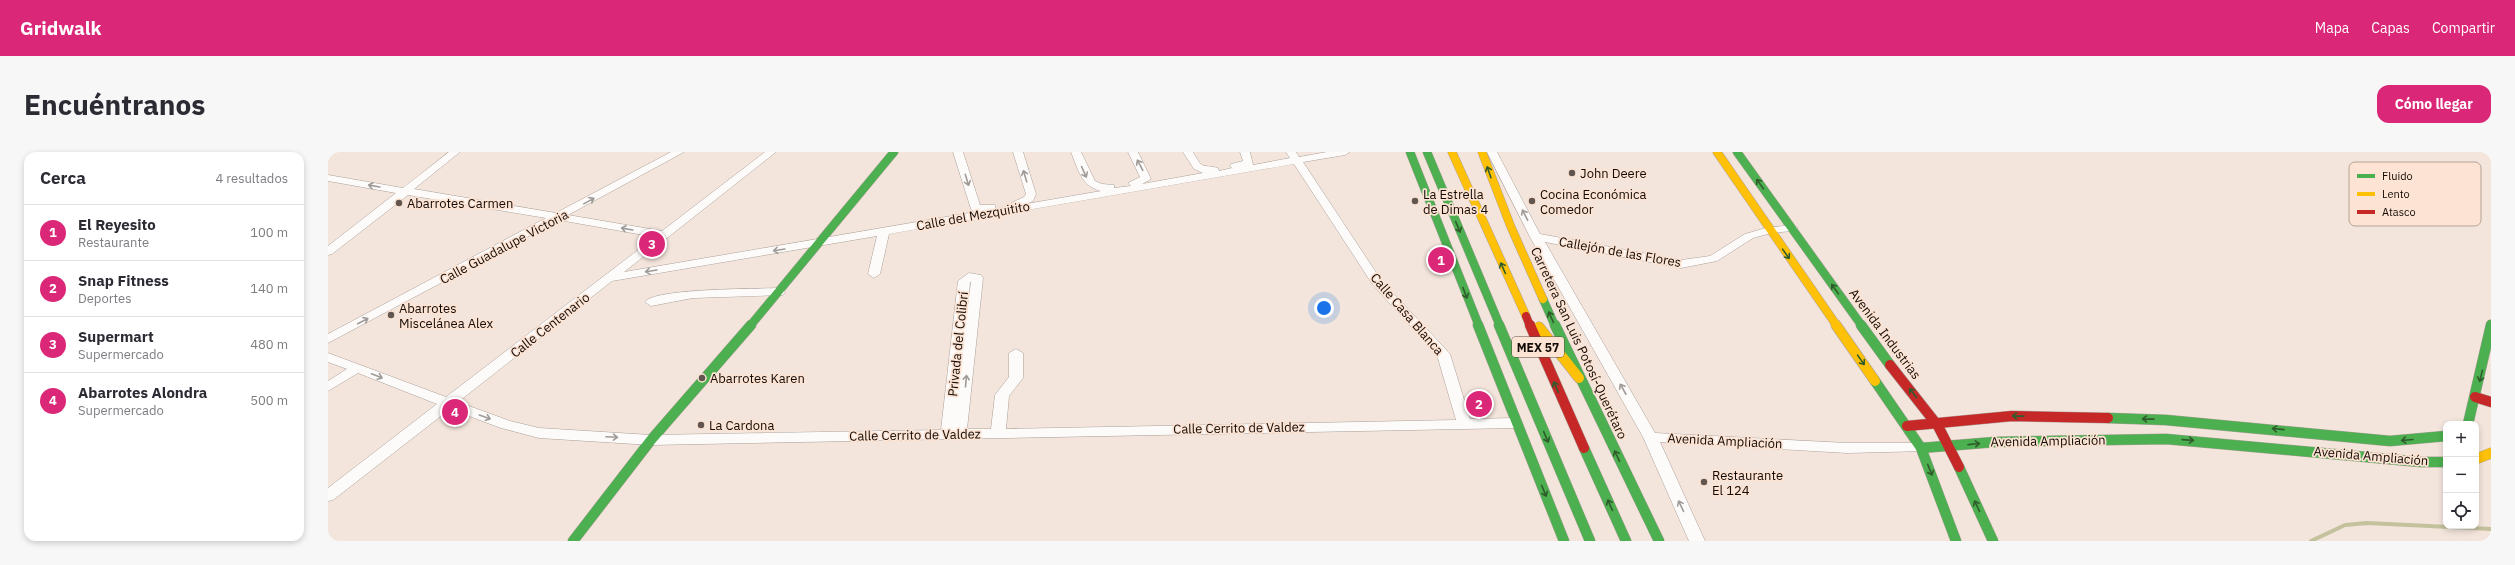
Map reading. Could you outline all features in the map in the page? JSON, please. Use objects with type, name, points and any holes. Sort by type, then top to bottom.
[{"type":"main road","points":[[573,541],[651,440],[779,292],[894,152]]},
{"type":"main road","points":[[1410,152],[1564,541]]},
{"type":"main road","points":[[1413,152],[1439,180]]},
{"type":"main road","name":"MEX 57","points":[[1427,152],[1590,541]]},
{"type":"main road","name":"MEX 57","points":[[1452,152],[1626,541]]},
{"type":"main road","name":"Carretera San Luis Potosí-Querétaro","points":[[1482,152],[1511,227],[1578,378],[1659,541]]},
{"type":"main road","points":[[1717,152],[1921,448],[1956,541]]},
{"type":"main road","name":"Avenida Industrias","points":[[1737,152],[1878,349],[1937,423],[1952,446],[1961,472],[1993,541]]},
{"type":"main road","points":[[1518,301],[1578,378]]},
{"type":"main road","points":[[2469,421],[2491,324]]},
{"type":"main road","points":[[2475,397],[2491,402]]},
{"type":"main road","name":"Avenida Ampliación","points":[[1907,426],[2012,416],[2158,419],[2390,442],[2443,436]]},
{"type":"main road","name":"Avenida Ampliación","points":[[1921,448],[1995,442],[2166,439],[2421,462],[2443,462]]},
{"type":"main road","points":[[2479,458],[2491,453]]},
{"type":"street","points":[[328,252],[455,152]]},
{"type":"street","name":"Calle Guadalupe Victoria","points":[[328,340],[679,152]]},
{"type":"street","name":"Calle Centenario","points":[[328,496],[611,278],[771,152]]},
{"type":"street","points":[[958,152],[976,209],[1029,199],[1031,194],[1018,152]]},
{"type":"street","points":[[1076,152],[1089,183],[1100,189],[1146,179],[1133,152]]},
{"type":"street","points":[[1188,152],[1195,166],[1203,171],[1247,164],[1249,163],[1245,152]]},
{"type":"street","name":"Calle Casa Blanca","points":[[1278,152],[1291,158],[1377,282],[1443,354],[1454,385],[1464,424]]},
{"type":"street","name":"Calle del Mezquitito","points":[[611,278],[818,244],[1291,158],[1345,152]]},
{"type":"street","points":[[1492,152],[1536,237],[1650,437],[1697,541]]},
{"type":"street","points":[[328,178],[665,235]]},
{"type":"street","points":[[328,188],[342,180]]},
{"type":"street","name":"Callejón de las Flores","points":[[1536,237],[1681,264],[1713,259],[1748,236],[1770,230],[1792,228]]},
{"type":"street","points":[[874,274],[884,232]]},
{"type":"street","name":"Privada del Colibrí","points":[[954,434],[969,297],[964,281],[970,275]]},
{"type":"street","points":[[651,302],[693,294],[779,292]]},
{"type":"street","points":[[998,433],[1002,394],[1016,378],[1016,353]]},
{"type":"street","name":"Calle Cerrito de Valdez","points":[[328,357],[506,425],[539,433],[651,440],[1516,423]]},
{"type":"street","points":[[328,387],[356,368]]},
{"type":"street","name":"Avenida Ampliación","points":[[1650,437],[1847,448],[1921,448]]},
{"type":"waterway","points":[[2311,541],[2345,525],[2367,523],[2491,529]]},
{"type":"traffic: fast","points":[[573,541],[651,440],[779,292],[894,152]]},
{"type":"traffic: fast","points":[[1410,152],[1564,541]]},
{"type":"traffic: fast","points":[[1427,152],[1590,541]]},
{"type":"traffic: fast","points":[[1737,152],[1890,365]]},
{"type":"traffic: fast","points":[[1543,299],[1579,378],[1659,541]]},
{"type":"traffic: fast","points":[[2469,421],[2491,324]]},
{"type":"traffic: fast","points":[[1875,381],[1921,448],[1956,541]]},
{"type":"traffic: fast","points":[[2108,418],[2166,420],[2390,441],[2443,436]]},
{"type":"traffic: fast","points":[[1921,448],[1995,442],[2166,439],[2421,462],[2443,462]]},
{"type":"traffic: fast","points":[[1584,448],[1626,541]]},
{"type":"traffic: fast","points":[[1959,467],[1993,541]]},
{"type":"traffic: slow","points":[[1452,152],[1526,316]]},
{"type":"traffic: slow","points":[[1482,152],[1511,227],[1543,299]]},
{"type":"traffic: slow","points":[[1717,152],[1875,381]]},
{"type":"traffic: slow","points":[[1539,327],[1579,378]]},
{"type":"traffic: slow","points":[[2479,458],[2491,453]]},
{"type":"traffic: jam","points":[[1526,316],[1584,448]]},
{"type":"traffic: jam","points":[[1890,365],[1920,401],[1938,426],[1953,452],[1959,467]]},
{"type":"traffic: jam","points":[[2475,397],[2491,402]]},
{"type":"traffic: jam","points":[[1907,426],[2012,416],[2108,418]]},
{"type":"place","name":"John Deere","points":[[1572,173]]},
{"type":"place","name":"La Estrella de Dimas 4","points":[[1415,201]]},
{"type":"place","name":"Cocina Económica Comedor","points":[[1532,201]]},
{"type":"place","name":"Abarrotes Carmen","points":[[399,203]]},
{"type":"place","name":"Supermart","points":[[652,244]]},
{"type":"place","name":"El Reyesito","points":[[1441,260]]},
{"type":"place","name":"Abarrotes Miscelánea Alex","points":[[391,315]]},
{"type":"place","name":"Abarrotes Karen","points":[[702,378]]},
{"type":"place","name":"Snap Fitness","points":[[1479,404]]},
{"type":"place","name":"Abarrotes Alondra","points":[[455,412]]},
{"type":"place","name":"La Cardona","points":[[701,425]]},
{"type":"place","name":"Restaurante El 124","points":[[1704,482]]}]
